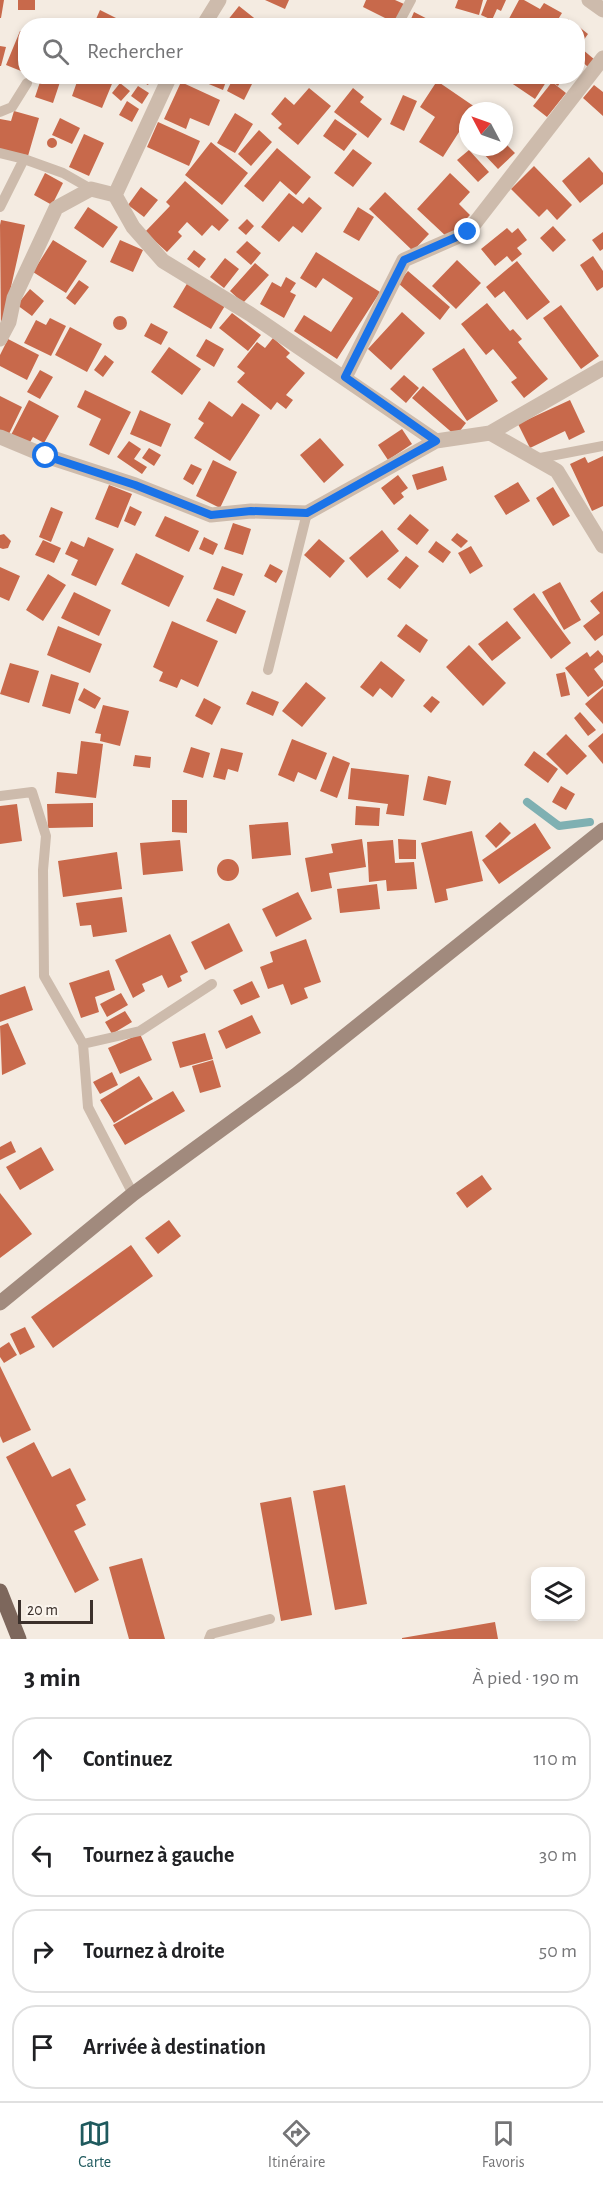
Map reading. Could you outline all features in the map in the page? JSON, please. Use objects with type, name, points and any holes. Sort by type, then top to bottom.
[{"type":"main road","points":[[0,1591],[20,1639]]},
{"type":"street","points":[[207,18],[219,0]]},
{"type":"street","points":[[589,0],[603,10]]},
{"type":"street","points":[[585,81],[603,58]]},
{"type":"street","points":[[115,195],[166,84]]},
{"type":"street","points":[[345,377],[404,260],[468,232],[583,84]]},
{"type":"street","points":[[0,339],[9,322],[14,298],[56,208],[91,189],[115,195],[133,227],[163,261],[250,314],[436,441]]},
{"type":"street","points":[[0,437],[46,456],[135,485],[211,515],[251,511],[307,513],[436,441],[490,433],[603,368]]},
{"type":"street","points":[[490,433],[557,471],[603,546]]},
{"type":"street","points":[[0,1303],[133,1194],[296,1075],[603,830]]},
{"type":"lane","points":[[401,18],[411,0]]},
{"type":"lane","points":[[0,112],[12,108],[26,84]]},
{"type":"lane","points":[[0,153],[63,173],[91,189]]},
{"type":"lane","points":[[0,207],[24,159]]},
{"type":"lane","points":[[535,459],[603,446]]},
{"type":"lane","points":[[268,670],[307,513]]},
{"type":"lane","points":[[0,796],[32,792],[46,836],[43,870],[44,975],[83,1044],[88,1107],[133,1194]]},
{"type":"lane","points":[[83,1044],[140,1031],[212,984]]},
{"type":"lane","points":[[209,1639],[211,1634],[270,1619]]},
{"type":"building","points":[[0,0],[4,0],[1,18],[0,18]]},
{"type":"building","points":[[18,0],[35,0],[35,10],[18,10]]},
{"type":"building","points":[[265,0],[289,0],[285,9]]},
{"type":"building","points":[[366,0],[395,0],[404,4],[397,18],[385,18],[363,7]]},
{"type":"building","points":[[458,0],[483,0],[479,15],[455,8]]},
{"type":"building","points":[[487,0],[506,0],[501,11],[497,9],[493,18],[481,15]]},
{"type":"building","points":[[519,0],[524,0],[540,9],[544,3],[562,13],[559,18],[509,18]]},
{"type":"building","points":[[239,6],[254,18],[229,18]]},
{"type":"building","points":[[100,10],[116,18],[96,18]]},
{"type":"building","points":[[414,12],[426,18],[411,18]]},
{"type":"building","points":[[18,36],[18,70],[6,65]]},
{"type":"building","points":[[0,46],[6,47],[1,66],[0,66]]},
{"type":"building","points":[[585,52],[595,60],[588,67],[585,64]]},
{"type":"building","points":[[39,84],[59,84],[53,103],[35,97]]},
{"type":"building","points":[[76,84],[112,84],[102,108],[72,96]]},
{"type":"building","points":[[119,84],[130,91],[121,101],[112,93]]},
{"type":"building","points":[[180,84],[185,84],[220,100],[209,126],[190,118],[186,129],[164,119]]},
{"type":"building","points":[[209,84],[225,84],[223,90]]},
{"type":"building","points":[[230,84],[252,84],[244,100],[227,91]]},
{"type":"building","points":[[435,84],[441,84],[468,102],[459,102],[459,132],[443,157],[419,142],[435,117],[420,107]]},
{"type":"building","points":[[513,84],[545,84],[535,99]]},
{"type":"building","points":[[550,84],[555,84],[566,93],[547,117],[533,106]]},
{"type":"building","points":[[594,85],[603,92],[603,116],[583,98]]},
{"type":"building","points":[[138,86],[149,93],[142,104],[131,96]]},
{"type":"building","points":[[309,88],[331,106],[298,145],[278,128],[282,124],[271,114],[285,97],[294,105]]},
{"type":"building","points":[[353,88],[364,97],[360,102],[382,119],[368,138],[334,112]]},
{"type":"building","points":[[403,95],[417,101],[404,131],[390,124]]},
{"type":"building","points":[[127,101],[139,109],[132,122],[119,115]]},
{"type":"building","points":[[14,111],[39,118],[28,156],[0,149],[0,119],[11,121]]},
{"type":"building","points":[[235,113],[253,124],[235,153],[217,143]]},
{"type":"building","points":[[60,118],[80,128],[72,144],[52,135]]},
{"type":"building","points":[[335,119],[357,134],[344,151],[323,136]]},
{"type":"building","points":[[158,122],[200,141],[189,166],[147,147]]},
{"type":"building","points":[[259,130],[272,142],[251,166],[238,154]]},
{"type":"building","points":[[84,134],[104,143],[89,176],[69,167]]},
{"type":"building","points":[[52,138],[56,139],[56,147],[52,148],[48,147],[47,143],[48,139]]},
{"type":"building","points":[[211,142],[248,173],[222,205],[185,175]]},
{"type":"building","points":[[277,148],[311,177],[296,195],[280,181],[263,202],[244,186]]},
{"type":"building","points":[[353,149],[372,163],[353,187],[334,173]]},
{"type":"building","points":[[462,156],[474,156],[489,172],[478,182],[457,160]]},
{"type":"building","points":[[486,156],[512,156],[498,169]]},
{"type":"building","points":[[589,157],[603,173],[603,184],[580,203],[562,181]]},
{"type":"building","points":[[534,166],[572,205],[557,220],[547,209],[539,217],[511,189]]},
{"type":"building","points":[[45,173],[63,183],[52,205],[34,195]]},
{"type":"building","points":[[450,173],[470,192],[459,204],[470,215],[448,238],[417,209]]},
{"type":"building","points":[[185,181],[229,220],[219,231],[212,225],[202,236],[187,222],[178,232],[182,236],[167,252],[145,232],[170,206],[166,202]]},
{"type":"building","points":[[141,187],[158,200],[144,217],[128,205]]},
{"type":"building","points":[[385,192],[429,234],[413,251],[369,209]]},
{"type":"building","points":[[289,193],[303,204],[309,197],[322,208],[302,233],[293,226],[279,242],[261,227]]},
{"type":"building","points":[[88,207],[118,227],[103,248],[74,228]]},
{"type":"building","points":[[358,207],[374,217],[359,241],[343,232]]},
{"type":"building","points":[[247,219],[254,226],[246,235],[238,228]]},
{"type":"building","points":[[1,220],[25,225],[1,331],[0,225]]},
{"type":"building","points":[[553,226],[566,240],[553,252],[540,238]]},
{"type":"building","points":[[507,228],[512,233],[518,228],[527,240],[517,248],[522,254],[512,262],[507,256],[495,266],[481,249]]},
{"type":"building","points":[[603,232],[603,249],[600,251],[592,240]]},
{"type":"building","points":[[53,240],[87,261],[66,293],[33,272]]},
{"type":"building","points":[[120,240],[143,250],[133,272],[110,262]]},
{"type":"building","points":[[247,241],[261,253],[251,265],[236,252]]},
{"type":"building","points":[[194,250],[206,259],[199,268],[187,259]]},
{"type":"building","points":[[316,252],[380,292],[337,359],[294,331],[304,315],[331,332],[353,298],[323,278],[316,288],[300,278]]},
{"type":"building","points":[[593,256],[603,271],[603,287],[597,291],[580,265]]},
{"type":"building","points":[[225,258],[239,269],[224,288],[210,277]]},
{"type":"building","points":[[457,260],[481,283],[456,309],[432,286]]},
{"type":"building","points":[[517,261],[550,302],[527,320],[504,291],[495,298],[486,287]]},
{"type":"building","points":[[255,263],[269,275],[243,303],[230,291]]},
{"type":"building","points":[[408,271],[450,307],[440,320],[398,283]]},
{"type":"building","points":[[286,277],[296,283],[290,292],[296,295],[284,318],[260,304],[272,282],[281,287]]},
{"type":"building","points":[[79,280],[89,287],[75,305],[66,298]]},
{"type":"building","points":[[188,282],[226,304],[211,329],[173,307]]},
{"type":"building","points":[[30,289],[44,301],[32,316],[17,305]]},
{"type":"building","points":[[487,303],[510,331],[513,329],[522,339],[518,342],[548,379],[524,398],[511,382],[517,378],[493,349],[486,355],[461,324]]},
{"type":"building","points":[[561,305],[599,356],[581,369],[543,318]]},
{"type":"building","points":[[402,312],[425,333],[391,370],[368,349]]},
{"type":"building","points":[[232,313],[261,335],[248,351],[219,328]]},
{"type":"building","points":[[117,316],[123,316],[127,323],[123,330],[117,330],[113,326],[113,320]]},
{"type":"building","points":[[50,318],[66,326],[51,356],[24,343],[36,320],[46,325]]},
{"type":"building","points":[[151,323],[168,332],[161,345],[144,336]]},
{"type":"building","points":[[70,327],[102,344],[87,372],[55,355]]},
{"type":"building","points":[[273,338],[290,353],[286,357],[305,373],[286,395],[293,400],[286,409],[277,402],[271,410],[237,382],[245,373],[237,367],[257,342],[265,348]]},
{"type":"building","points":[[8,339],[39,355],[27,380],[0,366],[0,355]]},
{"type":"building","points":[[206,339],[224,349],[214,367],[196,356]]},
{"type":"building","points":[[169,347],[201,369],[182,395],[151,372]]},
{"type":"building","points":[[464,348],[498,401],[467,421],[432,369]]},
{"type":"building","points":[[105,355],[114,362],[103,377],[94,370]]},
{"type":"building","points":[[40,370],[53,377],[40,399],[27,392]]},
{"type":"building","points":[[404,375],[419,388],[406,403],[390,389]]},
{"type":"building","points":[[423,386],[466,423],[456,436],[412,398]]},
{"type":"building","points":[[85,390],[131,412],[109,455],[89,445],[101,419],[77,407]]},
{"type":"building","points":[[0,396],[22,407],[8,436],[0,433]]},
{"type":"building","points":[[29,400],[59,416],[44,443],[33,437],[29,444],[11,435]]},
{"type":"building","points":[[570,400],[585,432],[569,440],[565,431],[530,448],[518,424]]},
{"type":"building","points":[[209,401],[232,417],[242,403],[260,415],[230,461],[194,438],[204,423],[198,419]]},
{"type":"building","points":[[140,410],[171,424],[161,447],[130,434]]},
{"type":"building","points":[[402,429],[412,444],[388,460],[378,445]]},
{"type":"building","points":[[320,438],[344,465],[324,483],[300,455]]},
{"type":"building","points":[[129,441],[141,449],[134,459],[147,467],[142,474],[117,457]]},
{"type":"building","points":[[149,448],[161,455],[154,466],[142,458]]},
{"type":"building","points":[[603,456],[603,506],[592,511],[570,464],[585,457],[588,463]]},
{"type":"building","points":[[213,460],[237,472],[220,508],[196,496]]},
{"type":"building","points":[[191,464],[202,469],[193,485],[183,479]]},
{"type":"building","points":[[443,466],[447,480],[417,490],[412,475]]},
{"type":"building","points":[[398,475],[408,488],[401,493],[404,497],[394,505],[381,488]]},
{"type":"building","points":[[518,482],[530,501],[506,515],[494,496]]},
{"type":"building","points":[[109,485],[132,494],[118,528],[95,519]]},
{"type":"building","points":[[553,487],[570,516],[553,526],[536,498]]},
{"type":"building","points":[[130,506],[142,512],[135,526],[124,521]]},
{"type":"building","points":[[51,507],[63,512],[51,542],[39,537]]},
{"type":"building","points":[[410,514],[429,530],[417,545],[397,529]]},
{"type":"building","points":[[165,516],[199,531],[189,552],[155,536]]},
{"type":"building","points":[[233,523],[251,529],[243,555],[224,549]]},
{"type":"building","points":[[382,530],[399,551],[367,578],[349,558]]},
{"type":"building","points":[[457,533],[468,541],[461,548],[451,540]]},
{"type":"building","points":[[4,534],[11,541],[8,548],[3,549],[0,548],[0,535]]},
{"type":"building","points":[[88,537],[114,549],[96,586],[71,575],[78,560],[65,554],[71,541],[84,547]]},
{"type":"building","points":[[204,537],[218,544],[213,555],[199,549]]},
{"type":"building","points":[[319,539],[345,561],[330,578],[304,555]]},
{"type":"building","points":[[43,540],[61,548],[54,563],[35,555]]},
{"type":"building","points":[[436,541],[451,552],[443,563],[428,552]]},
{"type":"building","points":[[471,546],[483,566],[470,574],[458,553]]},
{"type":"building","points":[[136,553],[184,576],[169,607],[121,584]]},
{"type":"building","points":[[406,556],[419,566],[400,589],[387,579]]},
{"type":"building","points":[[270,564],[283,571],[276,583],[264,576]]},
{"type":"building","points":[[222,566],[243,574],[234,596],[213,589]]},
{"type":"building","points":[[0,567],[20,576],[9,601],[0,597]]},
{"type":"building","points":[[48,574],[66,585],[43,621],[26,610]]},
{"type":"building","points":[[560,582],[581,620],[564,630],[542,592]]},
{"type":"building","points":[[603,591],[603,635],[595,641],[583,626],[600,613],[590,601]]},
{"type":"building","points":[[74,592],[111,610],[99,636],[61,618]]},
{"type":"building","points":[[534,593],[571,643],[551,659],[513,609]]},
{"type":"building","points":[[217,598],[246,611],[236,634],[206,621]]},
{"type":"building","points":[[172,621],[218,641],[198,687],[181,679],[177,688],[159,681],[163,672],[153,667]]},
{"type":"building","points":[[507,621],[521,638],[492,661],[478,644]]},
{"type":"building","points":[[406,624],[428,640],[420,653],[397,636]]},
{"type":"building","points":[[58,626],[102,644],[90,673],[47,655]]},
{"type":"building","points":[[469,645],[506,683],[483,706],[446,667]]},
{"type":"building","points":[[598,650],[603,656],[603,662],[594,669],[603,681],[603,686],[588,697],[565,668],[587,652],[590,657]]},
{"type":"building","points":[[381,661],[405,680],[392,698],[380,688],[373,697],[360,687]]},
{"type":"building","points":[[10,663],[39,671],[29,703],[0,694]]},
{"type":"building","points":[[565,672],[570,695],[561,697],[556,674]]},
{"type":"building","points":[[51,674],[79,683],[70,714],[42,706]]},
{"type":"building","points":[[306,682],[326,698],[302,727],[282,711]]},
{"type":"building","points":[[84,688],[101,698],[95,709],[78,700]]},
{"type":"building","points":[[603,688],[603,724],[585,704]]},
{"type":"building","points":[[252,691],[279,702],[273,716],[246,704]]},
{"type":"building","points":[[432,696],[440,702],[431,713],[423,706]]},
{"type":"building","points":[[204,698],[221,707],[212,725],[195,716]]},
{"type":"building","points":[[103,705],[129,711],[120,746],[100,741],[101,734],[95,733]]},
{"type":"building","points":[[580,712],[596,730],[588,736],[574,718]]},
{"type":"building","points":[[603,733],[603,764],[588,746]]},
{"type":"building","points":[[566,734],[587,756],[567,775],[546,754]]},
{"type":"building","points":[[292,739],[327,753],[316,780],[298,772],[294,782],[278,775]]},
{"type":"building","points":[[81,741],[103,744],[96,798],[55,793],[57,772],[77,774]]},
{"type":"building","points":[[191,747],[210,753],[203,778],[183,772]]},
{"type":"building","points":[[221,748],[243,753],[238,772],[228,769],[225,780],[213,777]]},
{"type":"building","points":[[534,751],[558,769],[548,783],[524,765]]},
{"type":"building","points":[[135,755],[151,757],[150,768],[133,766]]},
{"type":"building","points":[[333,756],[350,763],[337,798],[320,791]]},
{"type":"building","points":[[351,768],[409,775],[404,816],[386,814],[388,804],[348,799]]},
{"type":"building","points":[[428,776],[451,781],[446,805],[423,800]]},
{"type":"building","points":[[561,786],[575,794],[566,810],[552,802]]},
{"type":"building","points":[[172,800],[187,800],[187,833],[172,832]]},
{"type":"building","points":[[93,803],[93,827],[48,828],[47,804]]},
{"type":"building","points":[[17,804],[22,841],[0,844],[0,806]]},
{"type":"building","points":[[356,806],[380,808],[379,826],[355,825]]},
{"type":"building","points":[[288,822],[291,855],[252,859],[249,825]]},
{"type":"building","points":[[500,822],[511,833],[496,848],[485,836]]},
{"type":"building","points":[[535,823],[551,848],[499,884],[482,860]]},
{"type":"building","points":[[472,831],[483,881],[446,889],[448,900],[435,903],[421,843]]},
{"type":"building","points":[[362,839],[366,867],[329,873],[332,888],[311,892],[305,858],[333,853],[331,844]]},
{"type":"building","points":[[398,839],[416,840],[416,859],[399,859]]},
{"type":"building","points":[[180,840],[183,871],[143,875],[140,843]]},
{"type":"building","points":[[393,840],[395,863],[414,862],[417,889],[387,891],[386,880],[369,882],[367,842]]},
{"type":"building","points":[[117,852],[122,889],[63,897],[58,861]]},
{"type":"building","points":[[228,859],[236,862],[239,870],[236,878],[228,881],[220,878],[217,870],[220,862]]},
{"type":"building","points":[[377,884],[380,909],[340,913],[337,889]]},
{"type":"building","points":[[298,892],[312,919],[276,937],[262,909]]},
{"type":"building","points":[[122,897],[127,932],[93,937],[91,925],[80,926],[76,903]]},
{"type":"building","points":[[229,923],[243,951],[205,970],[191,942]]},
{"type":"building","points":[[170,934],[188,972],[180,976],[182,981],[168,988],[162,975],[142,984],[145,991],[133,998],[115,960]]},
{"type":"building","points":[[306,939],[321,982],[304,988],[308,998],[291,1005],[283,984],[268,989],[260,967],[273,962],[270,952]]},
{"type":"building","points":[[109,970],[115,990],[95,997],[99,1012],[81,1018],[69,983]]},
{"type":"building","points":[[252,981],[260,997],[241,1005],[233,990]]},
{"type":"building","points":[[25,986],[33,1010],[0,1022],[0,995]]},
{"type":"building","points":[[121,993],[128,1005],[107,1017],[100,1004]]},
{"type":"building","points":[[125,1011],[132,1022],[112,1034],[105,1022]]},
{"type":"building","points":[[252,1015],[261,1033],[226,1049],[218,1031]]},
{"type":"building","points":[[8,1023],[26,1064],[2,1075],[0,1026]]},
{"type":"building","points":[[205,1033],[213,1059],[180,1068],[172,1042]]},
{"type":"building","points":[[140,1034],[152,1060],[120,1074],[108,1048]]},
{"type":"building","points":[[213,1060],[221,1087],[200,1093],[192,1066]]},
{"type":"building","points":[[112,1072],[118,1085],[100,1094],[93,1082]]},
{"type":"building","points":[[139,1076],[153,1099],[114,1123],[100,1100]]},
{"type":"building","points":[[173,1091],[185,1111],[125,1145],[113,1125]]},
{"type":"building","points":[[11,1141],[16,1152],[0,1160],[0,1147]]},
{"type":"building","points":[[41,1147],[54,1170],[20,1190],[6,1167]]},
{"type":"building","points":[[482,1175],[492,1189],[467,1208],[456,1193]]},
{"type":"building","points":[[0,1193],[32,1234],[0,1258]]},
{"type":"building","points":[[169,1220],[181,1236],[158,1254],[145,1238]]},
{"type":"building","points":[[131,1245],[153,1276],[53,1348],[31,1317]]},
{"type":"building","points":[[25,1327],[35,1347],[20,1355],[10,1334]]},
{"type":"building","points":[[9,1342],[17,1355],[4,1363],[0,1357],[0,1348]]},
{"type":"building","points":[[0,1366],[31,1430],[3,1443],[0,1436]]},
{"type":"building","points":[[34,1442],[52,1477],[70,1468],[86,1500],[76,1505],[86,1525],[74,1531],[99,1580],[75,1593],[6,1457]]},
{"type":"building","points":[[345,1485],[367,1604],[335,1610],[313,1491]]},
{"type":"building","points":[[291,1497],[312,1615],[281,1621],[260,1503]]},
{"type":"building","points":[[142,1558],[165,1639],[129,1639],[109,1567]]},
{"type":"building","points":[[495,1622],[498,1639],[402,1639],[402,1638]]},
{"type":"waterway","points":[[527,802],[559,826],[590,822]]},
{"type":"route","points":[[46,456],[135,485],[211,515],[251,511],[307,513],[436,441],[345,377],[404,260],[468,232]]}]
